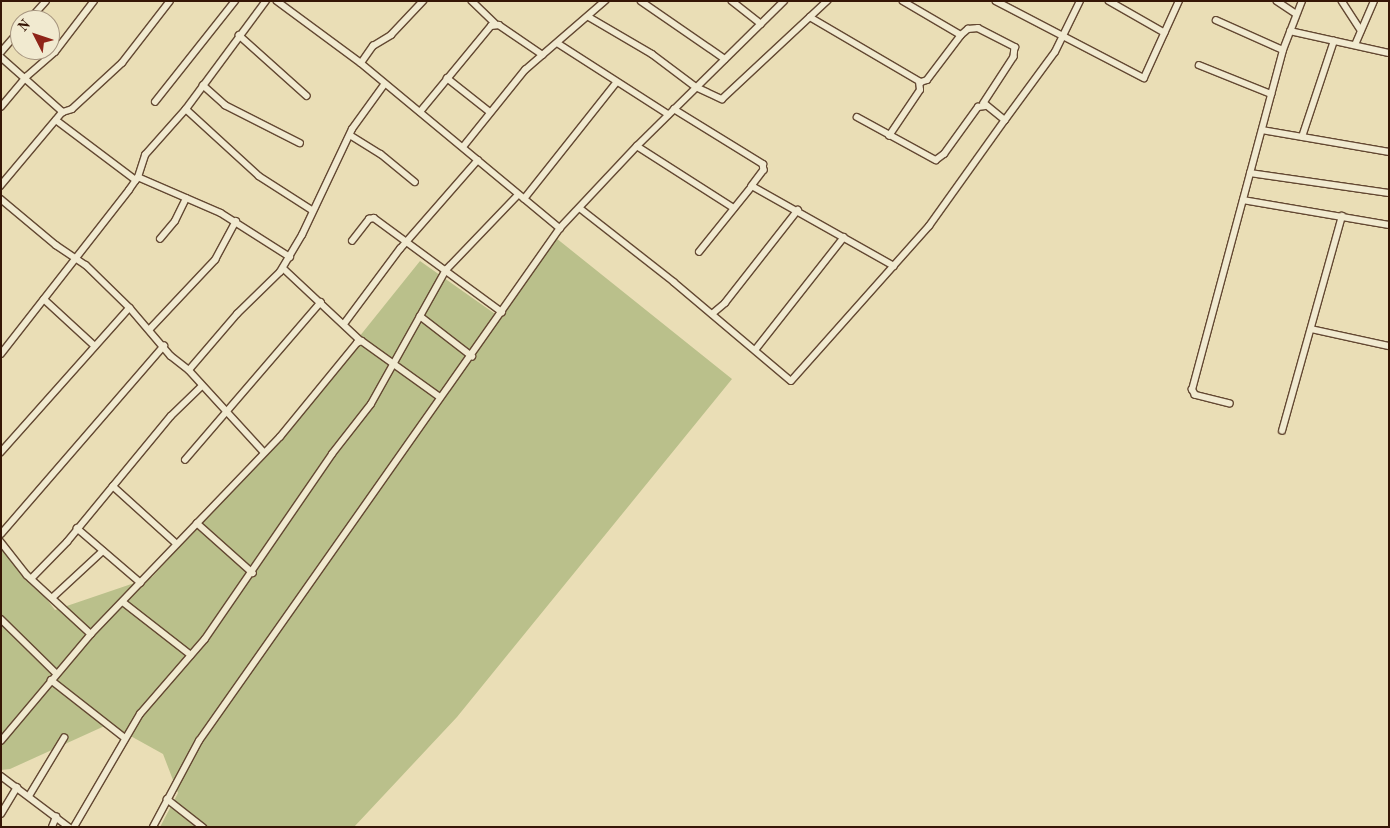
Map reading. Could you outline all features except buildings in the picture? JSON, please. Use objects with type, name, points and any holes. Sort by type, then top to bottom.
[{"type":"street","points":[[1,107],[26,77],[55,52],[94,1]]},
{"type":"street","points":[[1,186],[63,112],[72,109],[122,63],[170,1]]},
{"type":"street","points":[[155,102],[235,1]]},
{"type":"street","points":[[1,354],[137,178],[145,155],[186,109],[266,1]]},
{"type":"street","points":[[277,1],[361,64],[560,228]]},
{"type":"street","points":[[413,1],[418,7]]},
{"type":"street","points":[[361,64],[373,46],[391,35],[423,1]]},
{"type":"street","points":[[472,1],[496,24],[543,55]]},
{"type":"street","points":[[479,7],[484,1]]},
{"type":"street","points":[[463,148],[525,70],[559,44],[605,1]]},
{"type":"street","points":[[641,1],[725,59]]},
{"type":"street","points":[[732,1],[761,24]]},
{"type":"street","points":[[153,827],[199,741],[440,397],[472,356],[560,228],[581,209],[668,114],[784,1]]},
{"type":"street","points":[[589,17],[652,54],[696,87],[717,98],[729,94],[827,1]]},
{"type":"street","points":[[902,1],[962,35]]},
{"type":"street","points":[[996,1],[1144,78],[1179,1]]},
{"type":"street","points":[[581,209],[756,349],[784,377],[793,380],[929,226],[1055,52],[1060,35],[1080,1]]},
{"type":"street","points":[[1108,1],[1166,33]]},
{"type":"street","points":[[1277,1],[1296,14]]},
{"type":"street","points":[[1230,404],[1195,394],[1192,390],[1283,50],[1302,1]]},
{"type":"street","points":[[1342,1],[1361,30]]},
{"type":"street","points":[[1355,45],[1374,1]]},
{"type":"street","points":[[810,17],[919,82],[927,80],[968,29],[978,28],[1015,48],[1014,57],[985,98],[985,106]]},
{"type":"street","points":[[1216,20],[1283,50]]},
{"type":"street","points":[[420,112],[486,31],[496,24]]},
{"type":"street","points":[[1290,31],[1389,53]]},
{"type":"street","points":[[239,36],[307,96]]},
{"type":"street","points":[[1302,137],[1334,41]]},
{"type":"street","points":[[1,52],[10,42]]},
{"type":"street","points":[[559,44],[668,114]]},
{"type":"street","points":[[1,57],[26,77],[63,112]]},
{"type":"street","points":[[1198,65],[1271,94]]},
{"type":"street","points":[[447,78],[490,112]]},
{"type":"street","points":[[524,199],[616,82]]},
{"type":"street","points":[[889,136],[920,90],[919,82]]},
{"type":"street","points":[[189,370],[283,268],[361,112],[384,84]]},
{"type":"street","points":[[203,85],[225,105],[300,143]]},
{"type":"street","points":[[857,117],[936,160],[944,154],[978,107],[985,106],[1005,120]]},
{"type":"street","points":[[186,109],[259,176],[312,210]]},
{"type":"street","points":[[674,109],[763,164],[764,170],[699,252]]},
{"type":"street","points":[[56,120],[137,178],[236,221],[290,257]]},
{"type":"street","points":[[1262,130],[1389,152]]},
{"type":"street","points":[[350,135],[381,154],[415,182]]},
{"type":"street","points":[[637,146],[734,208]]},
{"type":"street","points":[[344,324],[405,242],[478,160]]},
{"type":"street","points":[[1250,173],[1389,193]]},
{"type":"street","points":[[752,186],[798,210],[894,266]]},
{"type":"street","points":[[74,827],[124,737],[191,655],[253,573],[332,454],[371,404],[446,270],[518,195]]},
{"type":"street","points":[[160,239],[176,220],[186,198]]},
{"type":"street","points":[[1,199],[76,258],[130,308],[202,386],[227,410],[263,452]]},
{"type":"street","points":[[1243,200],[1389,225]]},
{"type":"street","points":[[712,314],[725,303],[798,210]]},
{"type":"street","points":[[1282,431],[1342,216]]},
{"type":"street","points":[[352,241],[371,218],[502,312]]},
{"type":"street","points":[[150,329],[215,260],[236,221]]},
{"type":"street","points":[[756,349],[844,237]]},
{"type":"street","points":[[283,268],[360,340],[440,397]]},
{"type":"street","points":[[44,299],[95,346]]},
{"type":"street","points":[[185,460],[321,302]]},
{"type":"street","points":[[1,454],[130,308]]},
{"type":"street","points":[[420,316],[472,356]]},
{"type":"street","points":[[1311,329],[1389,346]]},
{"type":"street","points":[[1,741],[91,634],[263,452],[286,431],[360,340]]},
{"type":"street","points":[[1,534],[164,346]]},
{"type":"street","points":[[31,579],[77,528],[171,416],[202,386]]},
{"type":"street","points":[[113,486],[177,544]]},
{"type":"street","points":[[197,523],[253,573]]},
{"type":"street","points":[[77,528],[141,583]]},
{"type":"street","points":[[1,542],[31,579],[91,634]]},
{"type":"street","points":[[52,598],[103,551]]},
{"type":"street","points":[[123,602],[191,655]]},
{"type":"street","points":[[1,619],[57,674]]},
{"type":"street","points":[[51,680],[124,737]]},
{"type":"street","points":[[29,796],[64,738]]},
{"type":"street","points":[[1,776],[69,827]]},
{"type":"street","points":[[1,814],[17,787]]},
{"type":"street","points":[[167,799],[203,827]]},
{"type":"street","points":[[52,827],[56,817]]},
{"type":"green space","points":[[556,238],[732,379],[457,717],[354,827],[160,827],[178,793],[163,754],[109,724],[10,769],[1,770],[1,538],[55,610],[152,577],[274,443],[420,261],[498,316]]}]
